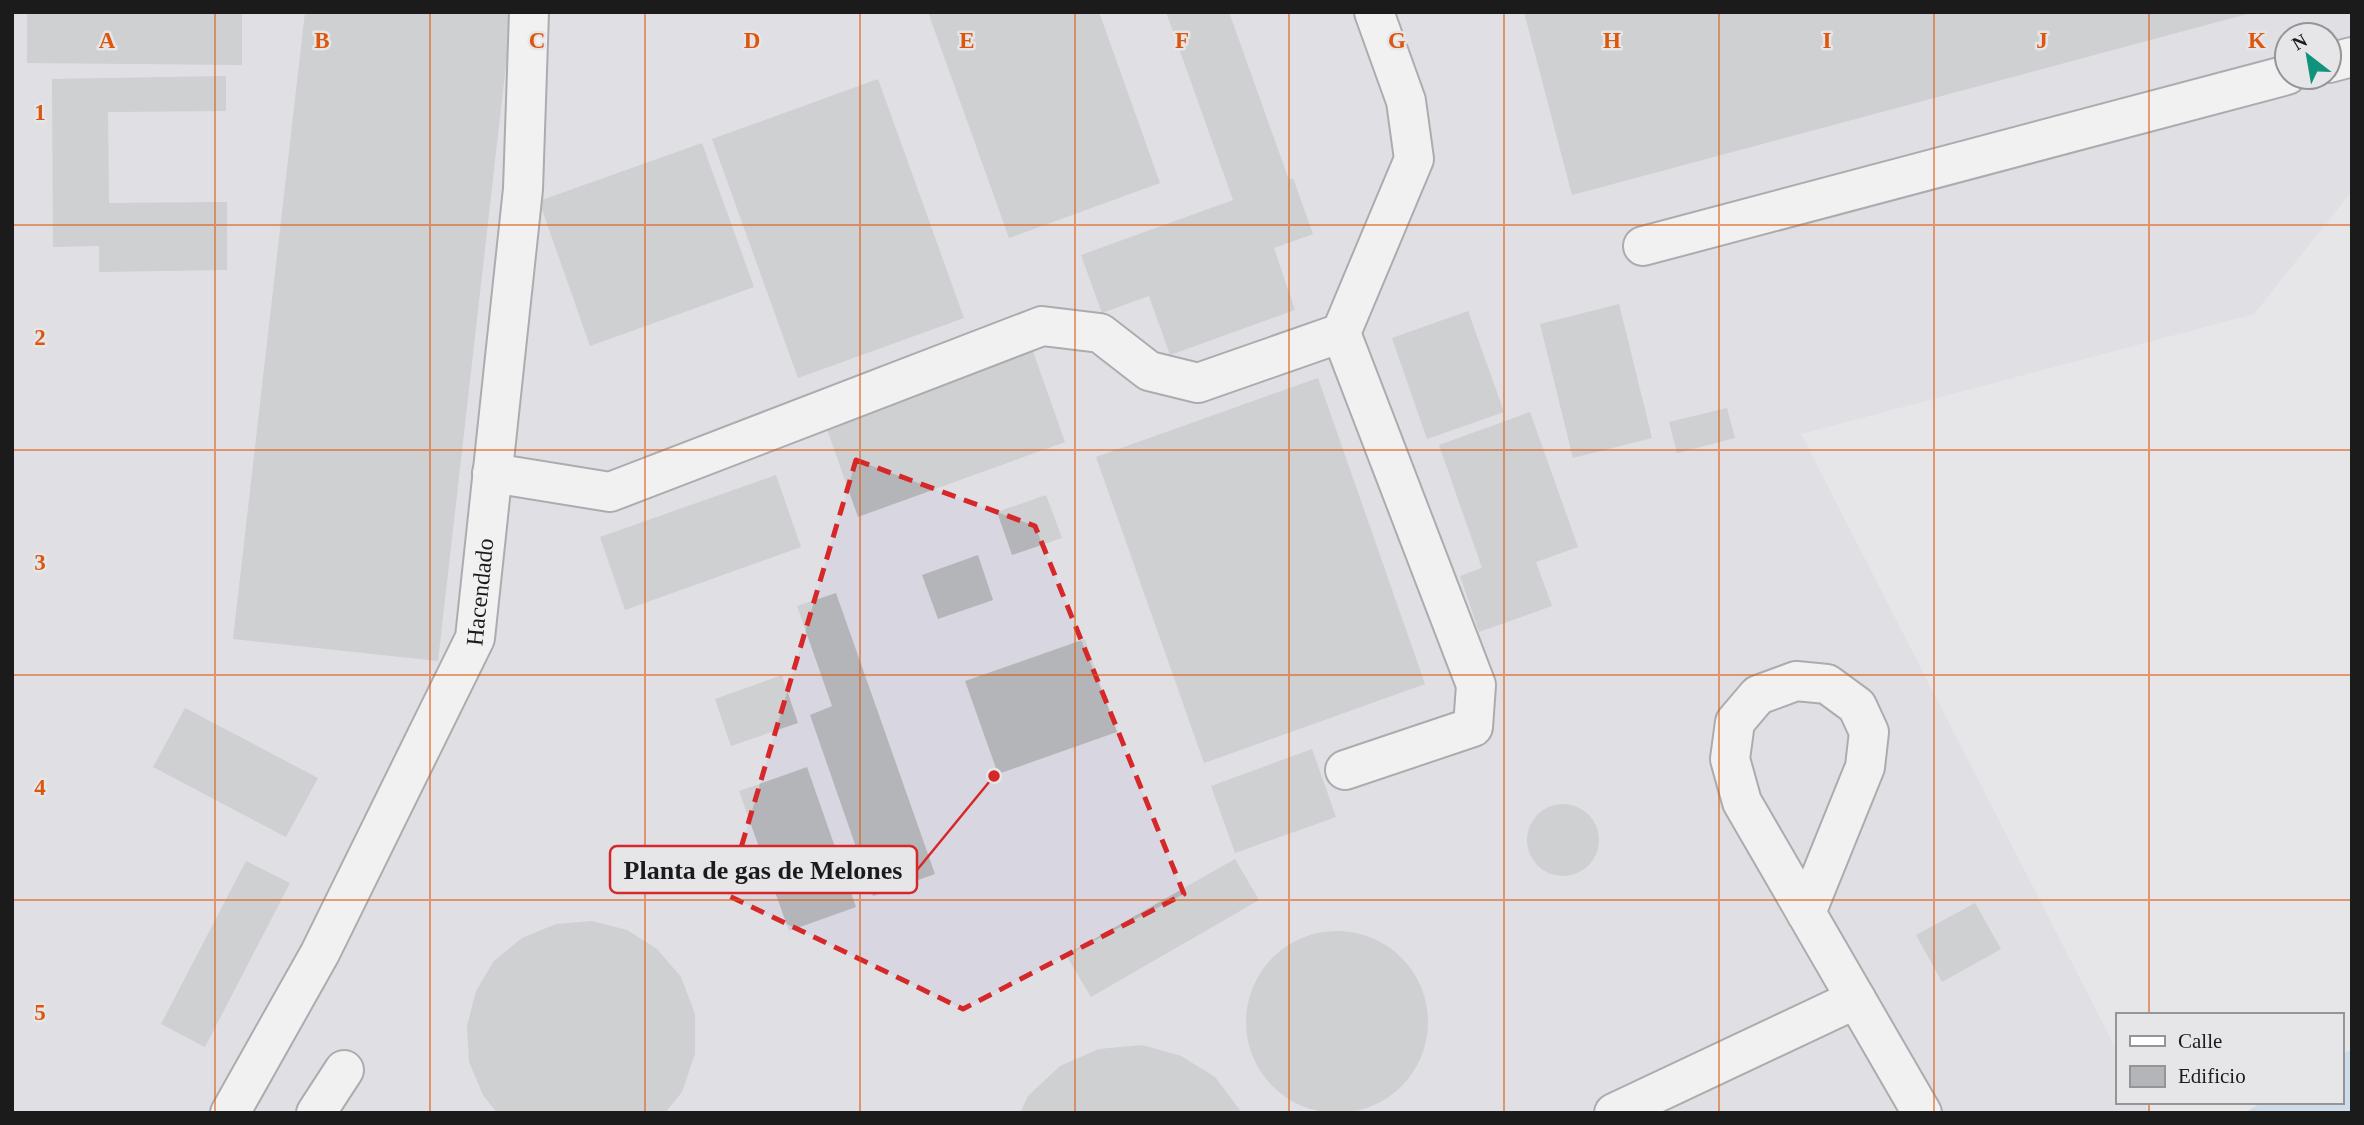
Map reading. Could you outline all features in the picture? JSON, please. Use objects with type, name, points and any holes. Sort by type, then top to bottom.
[{"type":"street","name":"Hacendado","points":[[230,1113],[320,953],[475,638],[523,188],[529,12]]},
{"type":"street","points":[[1345,770],[1472,727],[1476,685],[1341,333],[1413,159],[1405,101],[1374,12]]},
{"type":"street","points":[[1643,246],[2273,79]]},
{"type":"street","points":[[492,473],[610,492],[1042,326],[1100,333],[1149,371],[1198,383],[1341,333]]},
{"type":"street","points":[[1807,913],[1865,767],[1869,732],[1857,706],[1827,684],[1796,681],[1758,695],[1735,722],[1730,759],[1742,802],[1922,1113]]},
{"type":"street","points":[[1614,1113],[1856,999]]},
{"type":"street","points":[[316,1113],[344,1070]]},
{"type":"highlighted area","points":[[856,460],[1035,526],[1184,894],[963,1009],[727,895]]},
{"type":"shaded area","points":[[12,12],[2352,12],[2352,191],[2254,314],[1801,434],[2116,1049],[2116,1104],[2145,1104],[2149,1113],[12,1113]]},
{"type":"water","points":[[2352,1049],[2352,1113],[2245,1113],[2259,1104],[2343,1104],[2343,1054]]},
{"type":"building","points":[[27,12],[242,12],[242,65],[27,63]]},
{"type":"building","points":[[305,12],[512,12],[438,661],[233,639]]},
{"type":"building","points":[[928,12],[1099,12],[1160,183],[1009,238]]},
{"type":"building","points":[[1166,12],[1229,12],[1289,180],[1293,178],[1313,234],[1274,248],[1295,310],[1170,355],[1149,296],[1102,313],[1081,255],[1233,200]]},
{"type":"building","points":[[1524,12],[2251,12],[2251,13],[1572,195]]},
{"type":"building","points":[[226,76],[226,111],[108,112],[109,203],[227,202],[227,270],[99,272],[99,246],[53,247],[52,79]]},
{"type":"building","points":[[878,79],[964,318],[798,378],[712,139]]},
{"type":"building","points":[[702,143],[754,287],[590,346],[539,201]]},
{"type":"building","points":[[1619,304],[1652,438],[1573,458],[1540,324]]},
{"type":"building","points":[[1468,311],[1504,412],[1427,439],[1392,338]]},
{"type":"building","points":[[1030,343],[1065,442],[858,517],[823,418]]},
{"type":"building","points":[[1318,378],[1425,684],[1204,763],[1096,457]]},
{"type":"building","points":[[1727,408],[1735,438],[1677,453],[1669,422]]},
{"type":"building","points":[[1530,412],[1578,547],[1536,562],[1552,606],[1479,632],[1460,576],[1482,568],[1439,445]]},
{"type":"building","points":[[776,475],[801,547],[625,610],[600,537]]},
{"type":"building","points":[[1046,495],[1062,538],[1012,555],[997,512]]},
{"type":"building","points":[[978,555],[993,600],[938,619],[922,575]]},
{"type":"building","points":[[836,593],[935,874],[873,896],[810,715],[832,706],[797,606]]},
{"type":"building","points":[[1085,639],[1117,732],[998,774],[965,681]]},
{"type":"building","points":[[782,675],[798,723],[731,746],[715,699]]},
{"type":"building","points":[[185,708],[318,778],[286,837],[153,767]]},
{"type":"building","points":[[1312,749],[1336,817],[1235,853],[1211,786]]},
{"type":"building","points":[[807,767],[856,907],[789,931],[739,791]]},
{"type":"building","points":[[1563,804],[1577,807],[1589,814],[1596,826],[1599,840],[1596,854],[1589,866],[1577,873],[1563,876],[1549,873],[1537,866],[1530,854],[1527,840],[1530,826],[1537,814],[1549,807]]},
{"type":"building","points":[[1235,859],[1259,900],[1091,997],[1066,955]]},
{"type":"building","points":[[246,861],[290,883],[205,1047],[161,1024]]},
{"type":"building","points":[[1975,903],[2001,949],[1942,982],[1916,935]]},
{"type":"building","points":[[592,921],[627,930],[657,949],[681,977],[695,1014],[695,1054],[682,1092],[665,1113],[497,1113],[483,1095],[469,1062],[467,1026],[476,991],[494,961],[522,938],[556,924]]},
{"type":"building","points":[[1337,931],[1372,938],[1401,958],[1421,987],[1428,1022],[1421,1057],[1401,1086],[1372,1106],[1337,1113],[1302,1106],[1273,1086],[1253,1057],[1246,1022],[1253,987],[1273,958],[1302,938]]},
{"type":"building","points":[[1142,1045],[1181,1056],[1215,1077],[1242,1113],[1020,1113],[1028,1096],[1060,1066],[1099,1049]]},
{"type":"place","name":"Planta de gas de Melones","points":[[994,776]]}]
